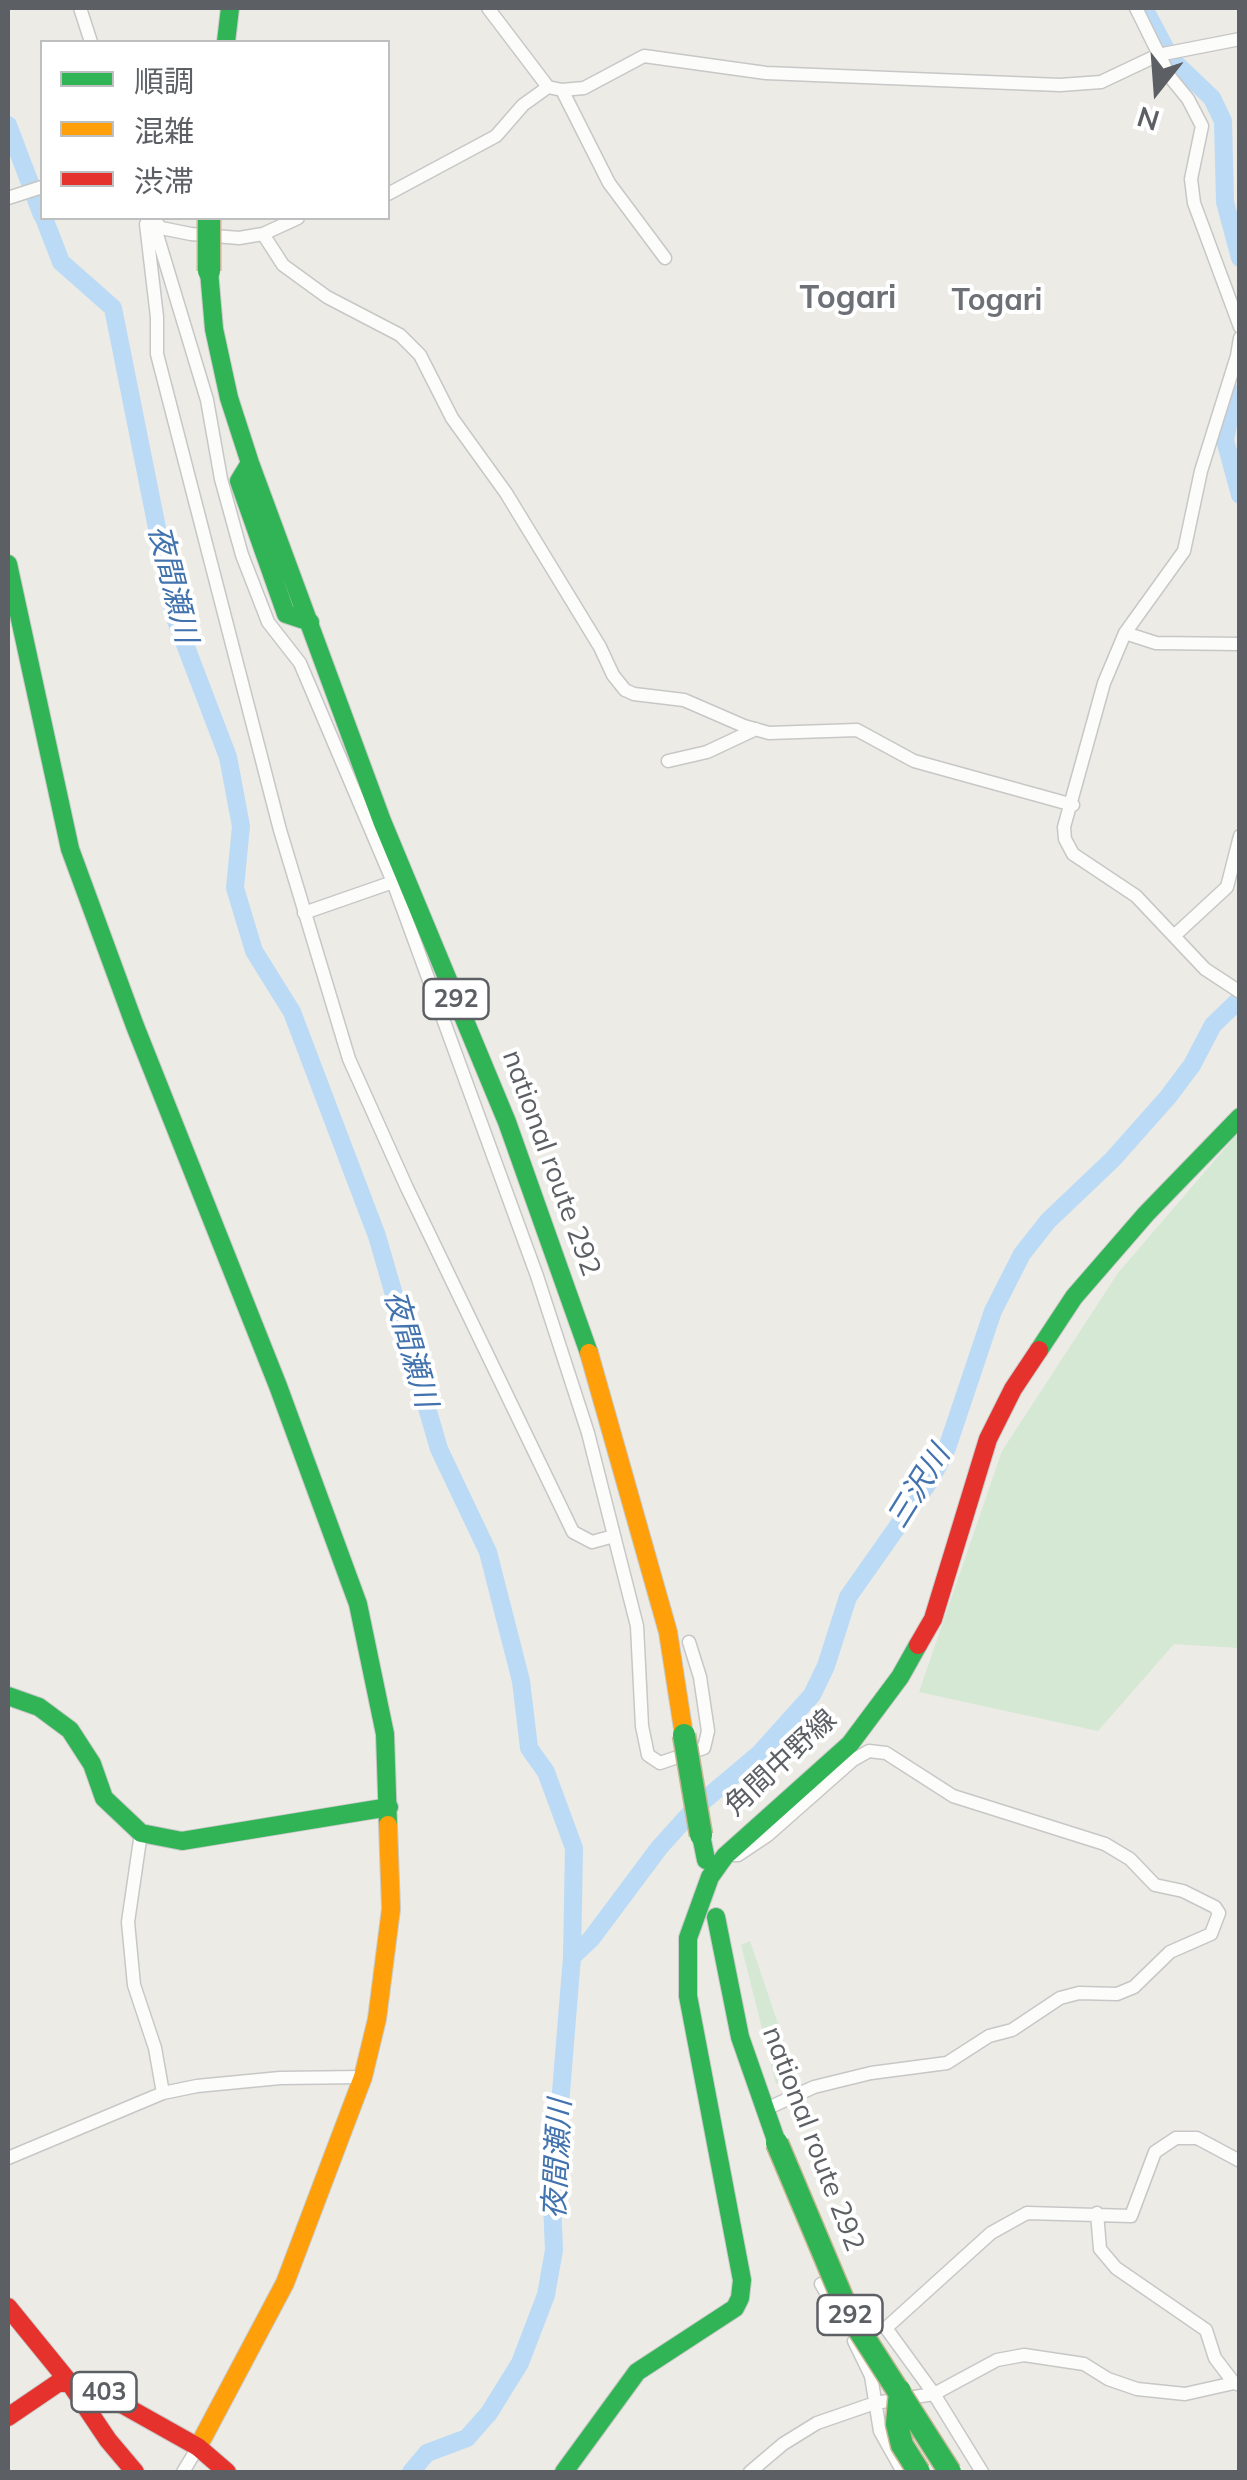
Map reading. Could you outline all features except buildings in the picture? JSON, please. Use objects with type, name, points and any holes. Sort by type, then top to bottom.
[{"type":"main road","points":[[222,8],[225,40]]},
{"type":"main road","points":[[225,40],[230,8]]},
{"type":"main road","name":"national route 292","points":[[209,220],[214,329],[229,398],[382,821],[507,1122],[601,1388],[668,1632],[701,1835],[716,1858]]},
{"type":"main road","points":[[8,564],[70,849],[358,1604],[385,1734],[391,1908],[377,2018],[363,2077],[284,2283],[198,2447]]},
{"type":"main road","name":"角間中野線","points":[[564,2472],[637,2372],[735,2308],[740,2298],[742,2280],[688,1996],[688,1938],[716,1858],[850,1744],[900,1676],[933,1619],[988,1440],[1012,1389],[1074,1297],[1146,1214],[1240,1117]]},
{"type":"main road","points":[[8,1696],[39,1707],[70,1730],[92,1764],[104,1798],[140,1833],[182,1841],[389,1806]]},
{"type":"main road","name":"national route 292","points":[[716,1917],[740,2037],[777,2143],[823,2254],[850,2314],[950,2472]]},
{"type":"main road","name":"292","points":[[823,2254],[967,2472]]},
{"type":"main road","points":[[8,2307],[135,2472]]},
{"type":"main road","name":"403","points":[[8,2417],[58,2383],[84,2383],[198,2447],[223,2468]]},
{"type":"main road","points":[[900,2391],[897,2424],[902,2445],[919,2472]]},
{"type":"street","points":[[80,8],[89,40]]},
{"type":"street","points":[[488,8],[555,88],[609,183],[665,258]]},
{"type":"street","points":[[1136,8],[1158,55],[1202,126],[1192,179],[1194,204],[1238,317]]},
{"type":"street","points":[[390,193],[496,136],[522,105],[555,88],[584,88],[644,56],[766,74],[1060,85],[1100,82],[1158,55],[1240,39]]},
{"type":"street","points":[[8,198],[40,189]]},
{"type":"street","points":[[150,220],[146,224],[157,317],[157,354],[304,914],[349,1059],[573,1532],[592,1542],[614,1536]]},
{"type":"street","points":[[153,220],[207,400],[221,479],[242,555],[268,622],[300,663],[393,882],[537,1276],[588,1433],[637,1626],[642,1726],[648,1755],[660,1763],[704,1748],[708,1731],[700,1677],[689,1642]]},
{"type":"street","points":[[154,220],[161,228],[239,238],[263,234],[294,220]]},
{"type":"street","points":[[263,234],[284,265],[328,297],[400,335],[420,355],[452,418],[506,493],[625,690],[684,700],[756,729],[785,734],[856,730],[914,761],[1073,805]]},
{"type":"street","points":[[1240,338],[1200,471],[1184,551],[1125,633],[1104,683],[1064,827],[1073,854],[1136,896],[1205,969],[1240,992]]},
{"type":"street","points":[[1125,633],[1156,643],[1240,644]]},
{"type":"street","points":[[668,761],[707,752],[756,729]]},
{"type":"street","points":[[1174,936],[1227,887],[1240,836]]},
{"type":"street","points":[[304,914],[393,882]]},
{"type":"street","points":[[716,1858],[738,1855],[768,1835],[853,1760],[869,1751],[886,1753],[953,1796],[1105,1844],[1130,1859],[1155,1886],[1183,1892],[1215,1907],[1219,1913],[1211,1934],[1170,1952],[1134,1987],[1117,1994],[1079,1993],[1060,1998],[1012,2030],[990,2036],[947,2064],[870,2073],[814,2086],[766,2109]]},
{"type":"street","points":[[140,1833],[128,1922],[134,1986],[155,2048],[163,2094]]},
{"type":"street","points":[[8,2158],[163,2094],[197,2086],[280,2078],[363,2077]]},
{"type":"street","points":[[982,2472],[934,2394],[886,2328],[990,2233],[1027,2213],[1131,2216],[1155,2152],[1176,2138],[1198,2138],[1240,2161]]},
{"type":"street","points":[[750,2472],[817,2423],[875,2402],[934,2394],[997,2360],[1024,2355],[1084,2364],[1108,2379],[1137,2389],[1186,2394],[1236,2384],[1214,2358],[1206,2330],[1116,2268],[1100,2249],[1097,2214]]},
{"type":"street","points":[[821,2284],[862,2354],[880,2431],[903,2472]]},
{"type":"street","points":[[183,2472],[198,2447]]},
{"type":"green space","points":[[1239,1132],[1239,1648],[1174,1644],[1098,1731],[919,1692],[1002,1451],[1118,1273]]},
{"type":"green space","points":[[750,1941],[797,2080],[776,2084],[741,1945]]},
{"type":"waterway","name":"三沢川","points":[[1144,8],[1171,59],[1212,98],[1223,121],[1225,202],[1240,258]]},
{"type":"waterway","name":"夜間瀬川","points":[[8,125],[40,210]]},
{"type":"waterway","name":"夜間瀬川","points":[[45,220],[61,262],[113,308],[175,618],[228,757],[241,826],[235,888],[254,951],[292,1012],[377,1236],[439,1449],[488,1552],[521,1681],[529,1748],[546,1772],[574,1848],[572,1957],[552,2203],[554,2250],[546,2295],[520,2363],[489,2413],[467,2438],[427,2453],[411,2472]]},
{"type":"waterway","name":"三沢川","points":[[1240,393],[1231,410],[1225,440],[1240,495]]},
{"type":"waterway","name":"三沢川","points":[[572,1957],[591,1939],[659,1848],[695,1808],[759,1754],[812,1695],[826,1666],[848,1597],[931,1479],[947,1448],[993,1311],[1022,1254],[1048,1221],[1113,1159],[1168,1097],[1192,1065],[1213,1025],[1240,999]]},
{"type":"traffic: fast","points":[[226,40],[230,8]]},
{"type":"traffic: fast","points":[[209,220],[209,271]]},
{"type":"traffic: fast","points":[[209,271],[214,329],[229,398],[250,463],[382,821],[507,1122],[589,1353]]},
{"type":"traffic: fast","points":[[250,463],[239,481],[286,614],[310,622]]},
{"type":"traffic: fast","points":[[8,564],[70,849],[358,1604],[385,1734],[388,1825]]},
{"type":"traffic: fast","points":[[1039,1350],[1074,1297],[1146,1214],[1240,1117]]},
{"type":"traffic: fast","points":[[564,2472],[637,2372],[735,2308],[740,2298],[742,2280],[688,1996],[688,1938],[710,1877],[725,1856],[850,1744],[900,1677],[918,1645]]},
{"type":"traffic: fast","points":[[8,1696],[39,1707],[70,1730],[92,1764],[104,1798],[141,1833],[182,1841],[389,1807]]},
{"type":"traffic: fast","points":[[684,1735],[701,1835]]},
{"type":"traffic: fast","points":[[701,1835],[706,1860]]},
{"type":"traffic: fast","points":[[716,1917],[740,2037],[777,2143]]},
{"type":"traffic: fast","points":[[777,2143],[849,2314],[950,2472]]},
{"type":"traffic: fast","points":[[900,2391],[897,2424],[902,2445],[919,2472]]},
{"type":"traffic: slow","points":[[589,1353],[668,1632],[684,1735]]},
{"type":"traffic: slow","points":[[198,2447],[285,2283],[363,2077],[377,2019],[391,1909],[388,1825]]},
{"type":"traffic: jam","points":[[918,1645],[933,1619],[988,1439],[1013,1389],[1039,1350]]},
{"type":"traffic: jam","points":[[8,2307],[135,2472]]},
{"type":"traffic: jam","points":[[8,2417],[58,2383],[84,2383],[198,2447],[227,2472]]},
{"type":"district","name":"Togari","points":[[848,298]]},
{"type":"district","name":"Togari","points":[[997,301]]}]
